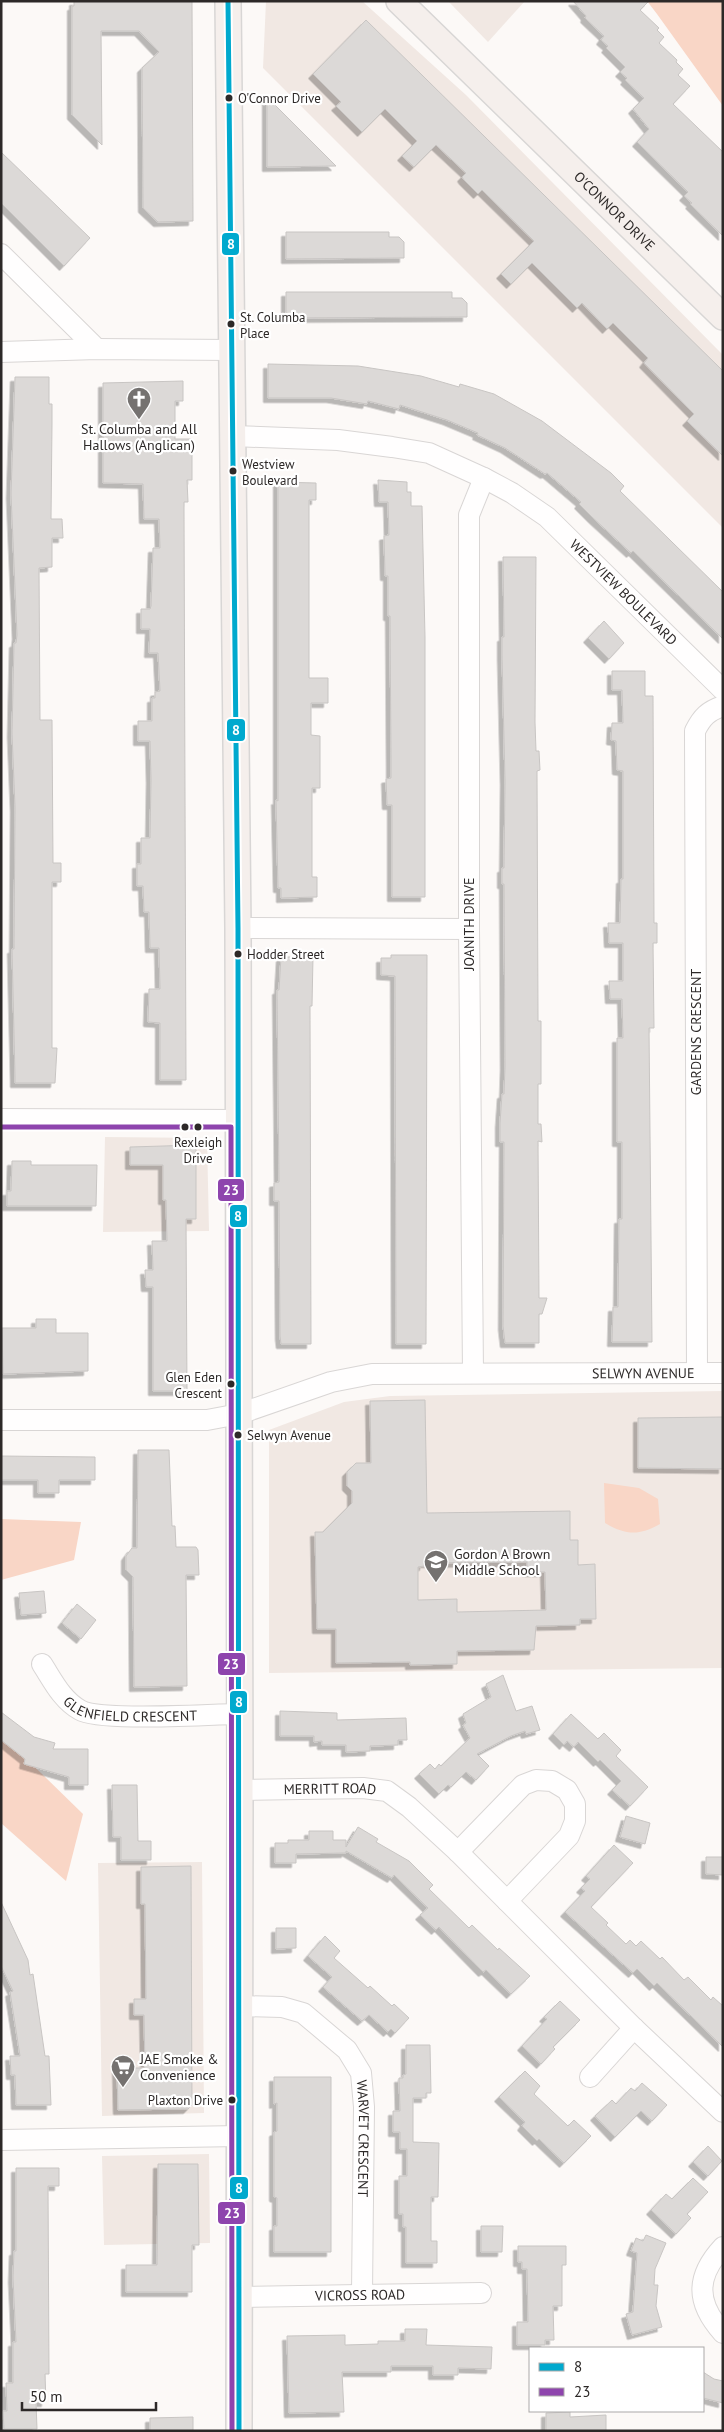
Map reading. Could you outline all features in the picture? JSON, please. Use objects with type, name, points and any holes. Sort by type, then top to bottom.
[{"type":"main road","points":[[228,1],[238,928],[239,2431]]},
{"type":"main road","name":"O'CONNOR DRIVE","points":[[399,1],[723,317]]},
{"type":"street","points":[[1,254],[97,349]]},
{"type":"street","points":[[1,352],[97,349],[232,350]]},
{"type":"street","name":"WESTVIEW BOULEVARD","points":[[232,436],[338,440],[392,447],[429,454],[484,478],[512,493],[546,517],[723,690]]},
{"type":"street","name":"JOANITH DRIVE","points":[[473,1373],[469,929],[469,516],[484,478]]},
{"type":"street","name":"GARDENS CRESCENT","points":[[697,1373],[696,731],[702,718],[712,709],[723,706]]},
{"type":"street","points":[[238,928],[469,929]]},
{"type":"street","points":[[1,1119],[238,1120]]},
{"type":"street","name":"SELWYN AVENUE","points":[[239,1414],[331,1382],[372,1374],[723,1373]]},
{"type":"street","points":[[1,1420],[207,1420],[239,1414]]},
{"type":"street","name":"GLENFIELD CRESCENT","points":[[42,1664],[56,1688],[69,1703],[93,1715],[240,1714]]},
{"type":"street","points":[[458,1852],[523,1786],[536,1780],[544,1780],[552,1781],[567,1790],[574,1804],[575,1821],[569,1836],[507,1901]]},
{"type":"street","name":"MERRITT ROAD","points":[[240,1790],[363,1788],[387,1791],[409,1807],[458,1852],[634,2028],[723,2112]]},
{"type":"street","name":"WARVET CRESCENT","points":[[240,2006],[282,2007],[303,2013],[347,2050],[361,2073],[364,2107],[362,2294]]},
{"type":"street","points":[[590,2077],[634,2028]]},
{"type":"street","points":[[1,2140],[240,2136]]},
{"type":"street","points":[[723,2247],[711,2260],[702,2283],[704,2307],[712,2321],[723,2333]]},
{"type":"street","name":"VICROSS ROAD","points":[[239,2297],[481,2293]]},
{"type":"shaded area","points":[[266,1],[362,1],[466,95],[723,355],[723,528],[263,68]]},
{"type":"shaded area","points":[[448,1],[525,1],[488,42]]},
{"type":"shaded area","points":[[647,1],[723,1],[723,106],[657,14]]},
{"type":"shaded area","points":[[105,1137],[207,1138],[209,1231],[103,1232]]},
{"type":"shaded area","name":"Gordon A Brown Middle School","points":[[723,1391],[723,1668],[269,1673],[269,1430],[344,1402],[390,1396]]},
{"type":"shaded area","points":[[604,1483],[639,1488],[658,1499],[660,1524],[645,1531],[626,1532],[605,1523]]},
{"type":"shaded area","points":[[1,1519],[81,1522],[74,1560],[1,1580]]},
{"type":"shaded area","points":[[1,1734],[83,1814],[66,1881],[1,1823]]},
{"type":"shaded area","points":[[202,1862],[204,2113],[102,2116],[98,1863]]},
{"type":"shaded area","points":[[209,2154],[210,2243],[104,2245],[102,2156]]},
{"type":"building","points":[[74,1],[192,1],[193,221],[158,222],[143,208],[142,68],[159,52],[139,31],[101,31],[102,145],[72,115],[72,6],[74,6]]},
{"type":"building","points":[[573,1],[649,1],[640,10],[659,28],[657,30],[664,37],[659,43],[677,60],[676,62],[683,69],[678,75],[690,86],[673,104],[723,152],[723,236],[690,204],[692,203],[684,196],[688,192],[637,142],[649,129],[633,109],[644,98],[625,80],[627,78],[620,72],[625,67],[606,48],[608,46],[601,40],[604,36],[585,18],[586,16]]},
{"type":"building","points":[[366,20],[723,371],[723,456],[687,421],[694,414],[644,363],[648,358],[613,323],[607,329],[582,303],[577,308],[532,263],[511,284],[501,274],[534,241],[482,190],[478,194],[462,177],[466,173],[436,145],[414,167],[402,156],[417,141],[385,109],[362,132],[336,106],[341,102],[313,74]]},
{"type":"building","points":[[267,97],[336,166],[267,167]]},
{"type":"building","points":[[1,152],[90,238],[64,266],[1,203]]},
{"type":"building","points":[[286,232],[389,232],[389,237],[399,237],[404,242],[404,258],[286,259]]},
{"type":"building","points":[[286,292],[452,292],[452,298],[462,298],[467,303],[467,317],[286,318]]},
{"type":"building","points":[[268,364],[358,366],[421,376],[459,387],[460,384],[494,394],[542,421],[611,473],[624,486],[620,491],[723,592],[723,639],[633,551],[631,553],[579,504],[581,502],[547,473],[545,474],[505,448],[477,435],[478,433],[447,420],[400,405],[399,409],[368,401],[367,404],[331,398],[268,398]]},
{"type":"building","points":[[15,377],[49,377],[49,404],[52,404],[51,519],[62,519],[63,538],[52,538],[52,567],[39,568],[40,720],[52,720],[53,863],[61,863],[61,882],[52,882],[52,1048],[57,1048],[55,1083],[15,1083],[12,949],[14,949],[15,807],[12,733],[14,643],[16,643],[17,635],[11,494]]},
{"type":"building","points":[[183,381],[183,401],[175,401],[175,439],[192,439],[192,480],[187,480],[188,502],[184,502],[186,1080],[160,1080],[160,1023],[148,1022],[149,989],[160,989],[159,948],[150,948],[149,912],[144,912],[143,886],[137,886],[137,864],[141,864],[141,838],[150,838],[151,779],[150,741],[138,741],[138,721],[152,721],[152,698],[155,698],[155,692],[160,691],[158,653],[149,653],[150,629],[141,629],[141,609],[150,609],[151,606],[153,548],[160,548],[159,519],[144,519],[143,484],[103,483],[103,383]]},
{"type":"building","points":[[378,480],[407,482],[407,492],[411,492],[411,506],[422,506],[425,637],[425,897],[392,897],[392,805],[387,805],[386,779],[391,778],[390,616],[388,616],[388,576],[385,576],[384,536],[389,535],[388,502],[379,502]]},
{"type":"building","points":[[278,482],[316,483],[316,500],[309,500],[309,678],[328,678],[328,703],[311,703],[311,735],[320,736],[320,788],[312,788],[312,877],[317,877],[317,897],[281,898],[281,888],[278,888],[276,800],[278,801]]},
{"type":"building","points":[[503,557],[536,557],[535,722],[536,751],[539,751],[540,770],[537,771],[538,1021],[541,1021],[541,1084],[538,1084],[538,1124],[541,1124],[542,1142],[538,1141],[539,1298],[547,1298],[542,1314],[539,1314],[539,1343],[505,1343],[503,1326],[504,1142],[500,1142],[500,1123],[505,1066],[504,884],[502,884],[502,868],[504,868],[505,781],[502,656],[502,637],[504,637]]},
{"type":"building","points":[[604,621],[624,643],[609,659],[588,638]]},
{"type":"building","points":[[612,671],[645,671],[645,696],[653,696],[654,923],[657,923],[657,943],[653,943],[654,1028],[649,1028],[652,1342],[612,1342],[613,1307],[618,1307],[619,1219],[622,1219],[622,1142],[617,1142],[617,1038],[623,1038],[622,999],[610,999],[609,981],[623,981],[623,943],[609,943],[608,923],[620,923],[621,879],[623,879],[623,771],[617,770],[616,741],[611,740],[612,723],[623,723],[622,690],[612,690]]},
{"type":"building","points":[[391,955],[427,955],[426,1344],[396,1344],[395,976],[381,975],[381,958],[391,958]]},
{"type":"building","points":[[281,957],[313,957],[312,1006],[310,1006],[311,1344],[281,1344],[280,1336],[279,1201],[274,1201],[274,1183],[279,1182],[277,990],[279,990]]},
{"type":"building","points":[[196,1145],[196,1219],[186,1219],[187,1391],[153,1391],[153,1287],[146,1287],[145,1270],[153,1270],[152,1241],[167,1241],[166,1200],[163,1200],[163,1165],[130,1165],[130,1147]]},
{"type":"building","points":[[12,1161],[31,1161],[31,1165],[97,1165],[96,1206],[7,1206],[7,1191],[11,1191]]},
{"type":"building","points":[[36,1319],[56,1319],[56,1333],[88,1333],[88,1371],[3,1374],[2,1328],[36,1328]]},
{"type":"building","points":[[425,1400],[427,1513],[570,1511],[570,1540],[578,1540],[578,1565],[595,1564],[596,1619],[580,1619],[580,1625],[536,1626],[534,1650],[457,1651],[457,1664],[410,1665],[410,1662],[336,1663],[336,1629],[317,1629],[315,1532],[323,1532],[352,1503],[352,1491],[347,1486],[347,1472],[356,1463],[371,1463],[370,1401]],"holes":[[[527,1562],[527,1572],[545,1572],[546,1610],[457,1612],[457,1599],[418,1600],[418,1567],[424,1566],[424,1563]]]},
{"type":"building","points":[[723,1417],[723,1469],[638,1468],[638,1418]]},
{"type":"building","points":[[138,1450],[169,1450],[172,1526],[175,1526],[176,1547],[196,1547],[198,1550],[199,1575],[186,1575],[187,1686],[134,1687],[133,1577],[126,1570],[126,1556],[132,1548],[137,1548]]},
{"type":"building","points":[[1,1456],[95,1457],[95,1480],[59,1480],[59,1493],[38,1493],[38,1480],[1,1480]]},
{"type":"building","points":[[44,1591],[46,1613],[21,1615],[19,1593]]},
{"type":"building","points":[[77,1604],[96,1620],[81,1639],[62,1623]]},
{"type":"building","points":[[503,1675],[516,1711],[532,1706],[540,1730],[526,1734],[525,1731],[511,1736],[477,1754],[489,1766],[476,1780],[466,1772],[451,1787],[448,1785],[439,1794],[419,1774],[430,1764],[435,1769],[439,1764],[441,1766],[470,1738],[463,1725],[466,1723],[463,1714],[491,1697],[486,1684]]},
{"type":"building","points":[[280,1711],[337,1713],[337,1720],[406,1718],[407,1740],[398,1740],[398,1745],[370,1746],[370,1751],[346,1752],[346,1745],[322,1745],[322,1741],[314,1742],[314,1736],[280,1736]]},
{"type":"building","points":[[1,1712],[34,1737],[55,1743],[53,1749],[88,1749],[88,1785],[69,1785],[69,1777],[24,1764],[25,1759],[1,1740]]},
{"type":"building","points":[[571,1714],[598,1739],[604,1733],[621,1750],[616,1756],[648,1787],[630,1806],[612,1790],[621,1781],[600,1760],[598,1762],[578,1742],[574,1747],[567,1741],[564,1745],[553,1734]]},
{"type":"building","points":[[112,1785],[137,1785],[138,1841],[151,1841],[151,1860],[121,1860],[121,1837],[113,1837]]},
{"type":"building","points":[[626,1816],[650,1823],[645,1844],[620,1837]]},
{"type":"building","points":[[358,1827],[378,1839],[376,1842],[409,1861],[433,1885],[429,1889],[469,1928],[472,1925],[498,1950],[499,1948],[530,1976],[511,1994],[486,1970],[483,1972],[439,1927],[436,1930],[420,1915],[428,1908],[394,1875],[392,1878],[346,1851],[346,1853],[296,1854],[296,1863],[275,1863],[275,1843],[288,1843],[288,1840],[309,1840],[309,1831],[333,1831],[333,1840],[346,1840],[346,1847]]},
{"type":"building","points":[[614,1845],[633,1863],[591,1907],[626,1944],[630,1940],[636,1946],[641,1941],[660,1959],[662,1957],[684,1980],[688,1977],[711,2000],[713,1997],[723,2006],[723,2047],[657,1983],[654,1986],[637,1969],[633,1973],[565,1912],[585,1891],[581,1888],[590,1879],[586,1876]]},
{"type":"building","points":[[706,1857],[723,1857],[723,1875],[706,1874]]},
{"type":"building","points":[[191,1866],[192,2105],[188,2109],[118,2110],[117,2068],[145,2068],[144,2015],[134,2015],[134,1999],[146,1999],[145,1904],[141,1904],[141,1867]]},
{"type":"building","points":[[1,1902],[28,1960],[30,1975],[33,1974],[45,2056],[49,2056],[51,2105],[16,2105],[15,2075],[11,2075],[10,2056],[20,2056],[10,1992],[13,1991],[1,1966]]},
{"type":"building","points":[[276,1928],[296,1928],[296,1948],[276,1949]]},
{"type":"building","points":[[325,1936],[340,1951],[334,1958],[368,1988],[370,1986],[392,2006],[394,2004],[409,2018],[395,2033],[391,2029],[388,2032],[369,2015],[362,2021],[323,1987],[332,1977],[308,1956]]},
{"type":"building","points":[[560,2001],[580,2020],[553,2047],[555,2049],[541,2064],[522,2046],[547,2019],[544,2017]]},
{"type":"building","points":[[406,2045],[430,2045],[431,2093],[426,2093],[426,2098],[413,2098],[413,2142],[439,2143],[438,2197],[431,2197],[431,2241],[437,2241],[437,2263],[406,2263],[406,2227],[403,2227],[403,2214],[399,2214],[399,2176],[407,2176],[407,2149],[400,2149],[400,2132],[393,2132],[393,2111],[400,2111],[399,2078],[403,2078],[403,2075],[406,2074]]},
{"type":"building","points":[[525,2071],[540,2086],[534,2094],[568,2126],[574,2120],[591,2136],[564,2163],[522,2126],[525,2122],[499,2097]]},
{"type":"building","points":[[274,2077],[331,2077],[331,2252],[274,2252],[274,2226],[277,2226],[277,2198],[274,2197],[274,2132],[277,2131],[277,2103],[274,2104]]},
{"type":"building","points":[[642,2083],[667,2105],[652,2121],[641,2111],[615,2137],[595,2116],[612,2100],[616,2104],[631,2088],[635,2091]]},
{"type":"building","points":[[708,2146],[722,2161],[708,2176],[693,2162]]},
{"type":"building","points":[[158,2164],[198,2164],[199,2245],[192,2245],[192,2292],[126,2292],[126,2265],[157,2265]]},
{"type":"building","points":[[16,2168],[59,2168],[59,2186],[48,2186],[49,2374],[45,2374],[46,2402],[36,2402],[37,2429],[4,2429],[3,2411],[7,2411],[6,2383],[13,2383],[13,2342],[16,2342],[13,2278],[14,2251],[16,2251]]},
{"type":"building","points":[[693,2178],[708,2192],[687,2214],[691,2218],[676,2234],[651,2210],[666,2194],[672,2199]]},
{"type":"building","points":[[481,2226],[503,2226],[502,2252],[481,2252]]},
{"type":"building","points":[[646,2235],[666,2243],[655,2269],[654,2285],[658,2285],[656,2306],[662,2327],[632,2335],[626,2314],[633,2312],[637,2253],[631,2251],[636,2238],[643,2241]]},
{"type":"building","points":[[518,2246],[566,2246],[566,2265],[562,2265],[562,2306],[553,2306],[554,2340],[545,2340],[545,2345],[517,2345],[517,2322],[528,2322],[527,2269],[522,2269],[522,2262],[518,2262]]},
{"type":"building","points":[[405,2329],[427,2329],[426,2345],[492,2347],[491,2369],[458,2368],[458,2375],[433,2375],[433,2366],[391,2366],[391,2372],[342,2372],[344,2412],[289,2413],[287,2336],[345,2335],[345,2345],[378,2344],[378,2341],[405,2341]]},
{"type":"building","points":[[704,2373],[714,2379],[723,2381],[723,2403],[704,2398]]},
{"type":"building","points":[[570,2412],[570,2417],[606,2415],[606,2431],[546,2431],[546,2413]]},
{"type":"building","points":[[193,2417],[193,2431],[150,2431],[150,2418]]},
{"type":"transit line","name":"8","points":[[228,1],[238,928],[239,2431]]},
{"type":"transit line","name":"23","points":[[1,1127],[231,1127],[232,2431]]},
{"type":"place","name":"O'Connor Drive","points":[[229,98]]},
{"type":"place","name":"St. Columba Place","points":[[231,324]]},
{"type":"place","name":"St. Columba and All Hallows (Anglican)","points":[[139,420]]},
{"type":"place","name":"Westview Boulevard","points":[[233,471]]},
{"type":"place","name":"Hodder Street","points":[[238,954]]},
{"type":"place","name":"Rexleigh Drive","points":[[198,1127]]},
{"type":"place","name":"Glen Eden Crescent","points":[[231,1384]]},
{"type":"place","name":"Selwyn Avenue","points":[[238,1435]]},
{"type":"place","name":"Gordon A Brown Middle School","points":[[436,1583]]},
{"type":"place","name":"JAE Smoke & Convenience","points":[[123,2088]]},
{"type":"place","name":"Plaxton Drive","points":[[232,2100]]}]
